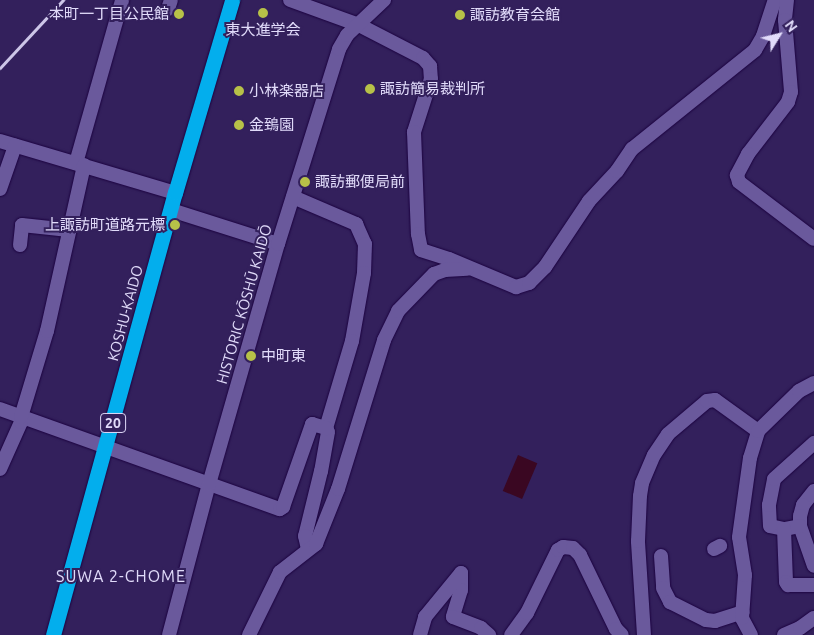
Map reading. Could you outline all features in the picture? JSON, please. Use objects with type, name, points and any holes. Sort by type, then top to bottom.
[{"type":"highway","name":"KOSHU-KAIDO","points":[[53,635],[175,193],[232,0]]},
{"type":"street","points":[[0,469],[21,422],[20,417],[47,331],[69,230],[80,164],[122,0]]},
{"type":"street","points":[[290,0],[359,25],[424,58],[430,66],[431,79],[414,132],[418,234],[421,250],[449,259],[468,269],[516,287],[529,283],[545,267],[589,202],[617,171],[632,149],[755,50],[764,36],[775,0]]},
{"type":"street","name":"HISTORIC KŌSHŪ KAIDŌ","points":[[169,635],[209,484],[278,244],[339,49],[347,36],[384,0]]},
{"type":"street","points":[[787,0],[785,20],[791,92],[788,102],[748,154],[737,174],[739,182],[814,239]]},
{"type":"street","points":[[0,141],[15,146],[54,151],[80,164],[175,193]]},
{"type":"street","points":[[0,189],[15,146]]},
{"type":"street","points":[[293,197],[356,224],[365,244],[364,273],[352,341],[326,428],[328,432],[321,470],[305,536],[308,549]]},
{"type":"street","points":[[171,210],[278,244]]},
{"type":"street","points":[[20,245],[22,225],[69,230]]},
{"type":"street","points":[[249,635],[280,572],[316,544],[338,489],[384,340],[398,311],[434,274],[445,270],[468,269]]},
{"type":"street","points":[[751,635],[744,624],[745,576],[740,526],[750,458],[758,431],[809,382]]},
{"type":"street","points":[[644,635],[638,548],[640,496],[642,483],[654,455],[668,434],[707,401],[715,400],[758,431]]},
{"type":"street","points":[[0,409],[280,509],[283,507],[312,424],[326,428]]},
{"type":"street","points":[[800,526],[784,529],[770,526],[768,522],[774,479],[814,443]]},
{"type":"street","points":[[814,491],[803,505],[800,526],[814,566]]},
{"type":"street","points":[[784,529],[786,582],[788,585],[814,585]]},
{"type":"street","points":[[510,635],[527,612],[558,550],[563,547],[572,548],[580,555],[616,629],[622,635]]},
{"type":"street","points":[[661,556],[663,588],[670,602],[693,614],[715,621],[743,612]]},
{"type":"street","points":[[420,635],[425,618],[460,573],[461,590],[453,617],[481,628],[489,635]]},
{"type":"street","points":[[784,635],[800,628],[814,618]]},
{"type":"shaded area","points":[[518,455],[537,463],[522,499],[503,491]]},
{"type":"railway","points":[[0,68],[63,0]]},
{"type":"place","name":"東大進学会","points":[[263,13]]},
{"type":"place","name":"本町一丁目公民館","points":[[179,14]]},
{"type":"place","name":"諏訪教育会館","points":[[460,15]]},
{"type":"place","name":"諏訪簡易裁判所","points":[[370,89]]},
{"type":"place","name":"小林楽器店","points":[[239,91]]},
{"type":"place","name":"金鵄園","points":[[239,125]]},
{"type":"place","name":"諏訪郵便局前","points":[[305,182]]},
{"type":"place","name":"上諏訪町道路元標","points":[[175,225]]},
{"type":"place","name":"中町東","points":[[251,356]]},
{"type":"district","name":"SUWA 2-CHOME","points":[[121,576]]}]
